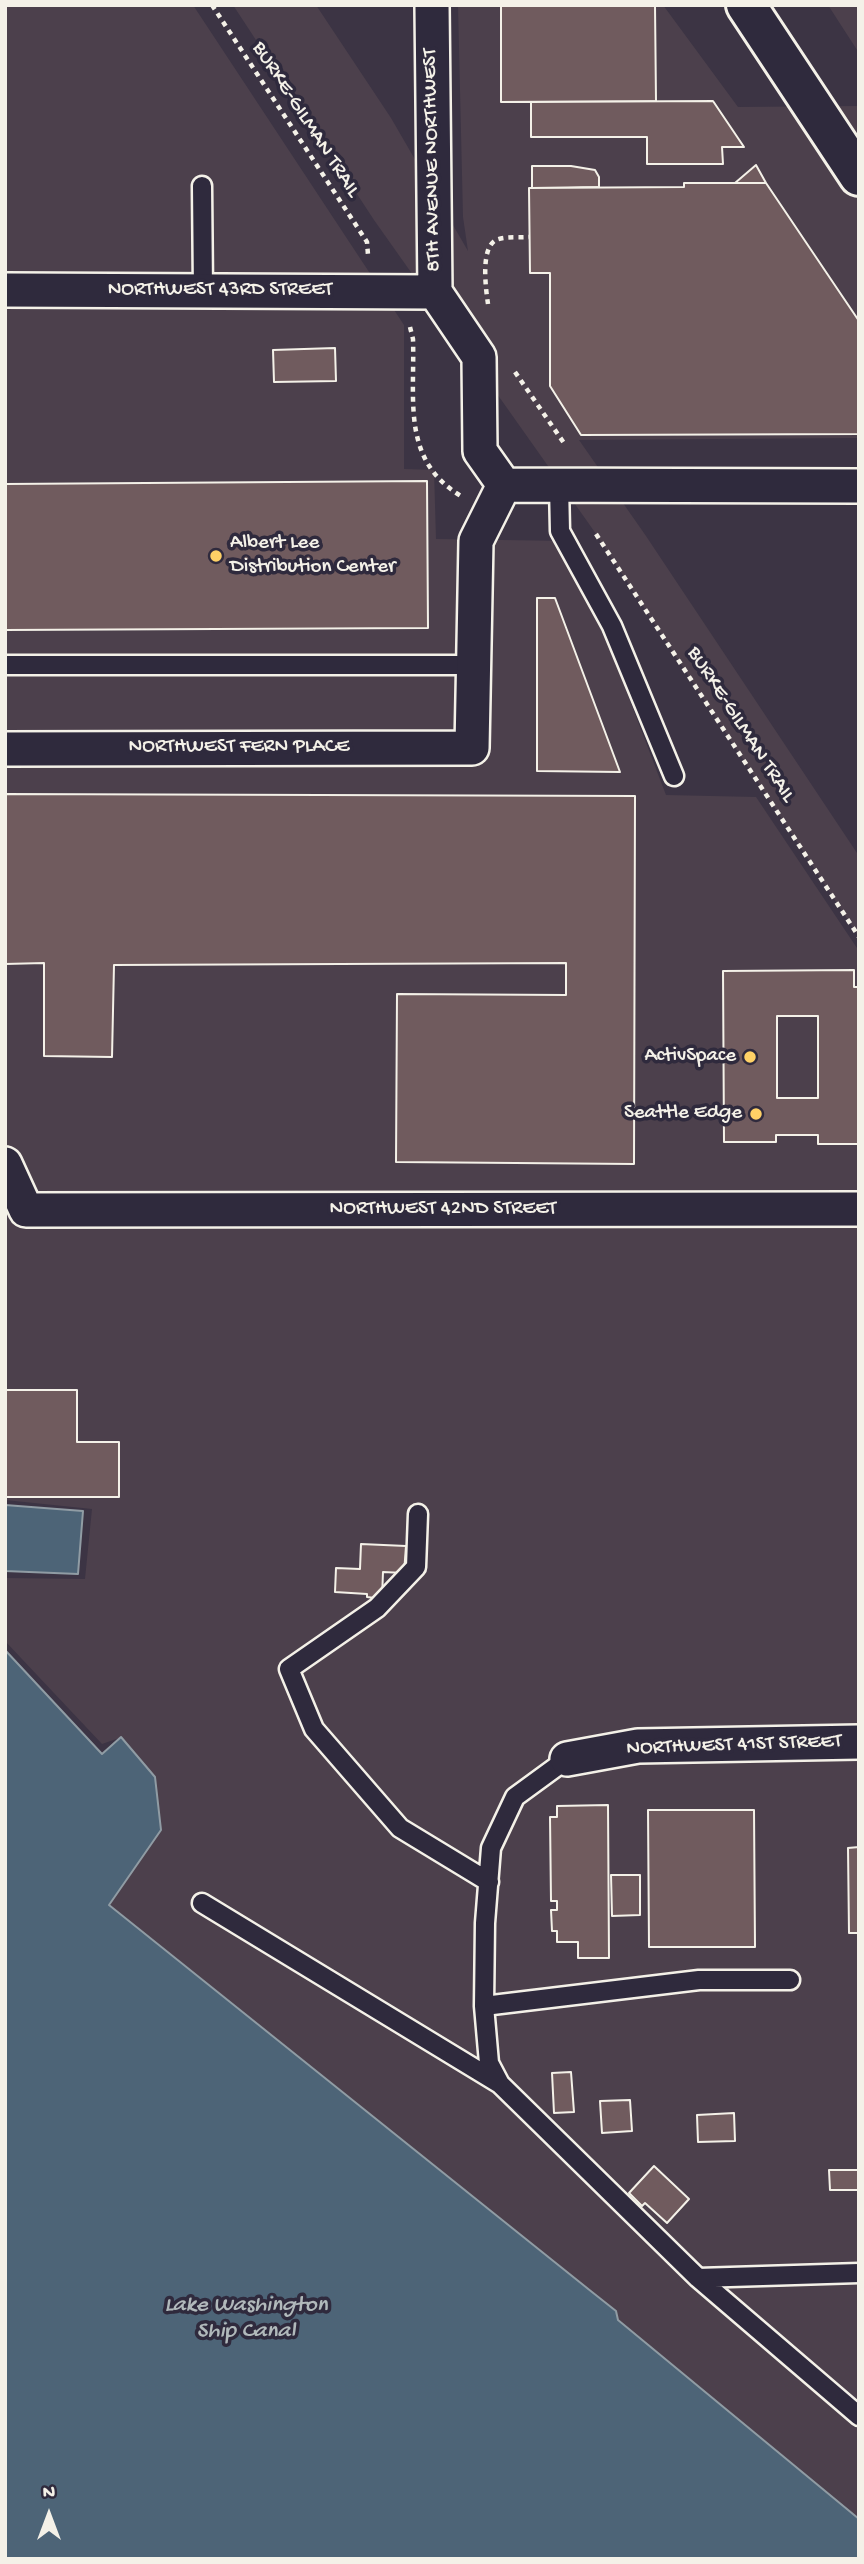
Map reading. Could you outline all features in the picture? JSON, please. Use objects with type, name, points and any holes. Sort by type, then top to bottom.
[{"type":"main road","points":[[746,5],[859,176]]},
{"type":"street","name":"8TH AVENUE NORTHWEST","points":[[432,5],[435,292],[479,357],[480,450],[504,485]]},
{"type":"street","name":"NORTHWEST 43RD STREET","points":[[5,290],[435,292]]},
{"type":"street","points":[[474,665],[476,541],[504,485],[859,486]]},
{"type":"street","name":"NORTHWEST FERN PLACE","points":[[5,749],[472,748],[474,665]]},
{"type":"street","name":"NORTHWEST 42ND STREET","points":[[5,1164],[26,1210],[859,1209]]},
{"type":"street","name":"NORTHWEST 41ST STREET","points":[[567,1759],[638,1746],[859,1742]]},
{"type":"lane","points":[[202,186],[203,291]]},
{"type":"lane","points":[[559,485],[560,531],[612,626],[674,776]]},
{"type":"lane","points":[[5,665],[474,665]]},
{"type":"lane","points":[[418,1514],[415,1567],[377,1608],[289,1669],[314,1729],[400,1828],[489,1882]]},
{"type":"lane","points":[[500,2084],[489,2063],[484,2006],[491,1848],[515,1797],[567,1759]]},
{"type":"lane","points":[[202,1903],[500,2084],[698,2278],[859,2416]]},
{"type":"lane","points":[[484,2006],[699,1980],[790,1980]]},
{"type":"lane","points":[[698,2278],[859,2273]]},
{"type":"path","name":"BURKE-GILMAN TRAIL","points":[[212,5],[367,242],[367,253]]},
{"type":"path","points":[[488,307],[484,275],[492,242],[497,239],[529,237]]},
{"type":"path","points":[[409,323],[414,339],[417,443],[435,477],[461,496]]},
{"type":"path","points":[[512,368],[566,446]]},
{"type":"path","name":"BURKE-GILMAN TRAIL","points":[[594,531],[859,937]]},
{"type":"shaded area","points":[[5,5],[193,5],[404,325],[404,469],[434,470],[436,539],[569,541],[666,795],[756,797],[859,951],[859,2520],[618,2320],[616,2311],[109,1904],[161,1830],[122,1737],[102,1744],[5,1641],[5,1578],[85,1579],[92,1509],[5,1500]]},
{"type":"shaded area","points":[[233,5],[316,5],[391,118],[468,251],[463,217],[458,5],[663,5],[738,107],[859,106],[859,438],[579,440],[859,856],[859,937],[594,531],[374,220]]},
{"type":"shaded area","points":[[828,5],[859,5],[859,53]]},
{"type":"water","points":[[5,1505],[83,1511],[78,1574],[5,1571]]},
{"type":"water","name":"Lake Washington Ship Canal","points":[[5,1650],[102,1754],[121,1737],[155,1777],[161,1830],[109,1905],[616,2311],[618,2320],[859,2519],[859,2559],[5,2559]]},
{"type":"building","points":[[501,5],[655,5],[656,101],[501,102]]},
{"type":"building","points":[[713,101],[744,147],[722,147],[723,164],[647,164],[647,137],[531,137],[531,102]]},
{"type":"building","points":[[756,165],[766,183],[735,183]]},
{"type":"building","points":[[532,166],[571,166],[595,170],[599,177],[599,187],[532,188]]},
{"type":"building","points":[[684,183],[766,183],[859,321],[859,434],[581,435],[550,386],[550,273],[530,273],[529,188],[684,187]]},
{"type":"building","points":[[335,348],[336,381],[274,382],[273,350]]},
{"type":"building","name":"Albert Lee Distribution Center","points":[[427,481],[428,628],[5,630],[5,484]]},
{"type":"building","points":[[537,598],[555,598],[620,772],[537,771]]},
{"type":"building","points":[[5,794],[635,796],[634,1164],[396,1162],[397,994],[566,995],[566,963],[114,965],[112,1057],[44,1056],[44,963],[5,964]]},
{"type":"building","name":"ActivSpace","points":[[854,970],[854,987],[859,987],[859,1144],[818,1144],[818,1135],[776,1135],[776,1142],[724,1142],[723,971]],"holes":[[[777,1016],[818,1016],[818,1098],[777,1098]]]},
{"type":"building","points":[[5,1390],[77,1390],[77,1442],[119,1442],[119,1497],[5,1497]]},
{"type":"building","points":[[361,1544],[406,1546],[404,1573],[383,1572],[382,1599],[367,1597],[367,1594],[335,1592],[336,1568],[360,1569]]},
{"type":"building","points":[[608,1805],[609,1958],[578,1958],[578,1942],[557,1942],[557,1931],[552,1931],[551,1910],[557,1910],[557,1901],[551,1901],[550,1817],[557,1817],[557,1806]]},
{"type":"building","points":[[648,1810],[754,1810],[755,1947],[649,1947]]},
{"type":"building","points":[[859,1847],[859,1933],[849,1933],[848,1848]]},
{"type":"building","points":[[611,1875],[640,1875],[640,1915],[612,1916]]},
{"type":"building","points":[[571,2072],[574,2112],[554,2113],[552,2073]]},
{"type":"building","points":[[630,2100],[632,2131],[602,2133],[600,2101]]},
{"type":"building","points":[[734,2113],[735,2141],[698,2142],[697,2115]]},
{"type":"building","points":[[654,2166],[689,2199],[667,2223],[645,2203],[642,2206],[629,2193]]},
{"type":"building","points":[[829,2170],[859,2170],[859,2190],[830,2190]]},
{"type":"place","name":"Albert Lee Distribution Center","points":[[216,556]]},
{"type":"place","name":"ActivSpace","points":[[750,1057]]},
{"type":"place","name":"Seattle Edge","points":[[756,1114]]}]
